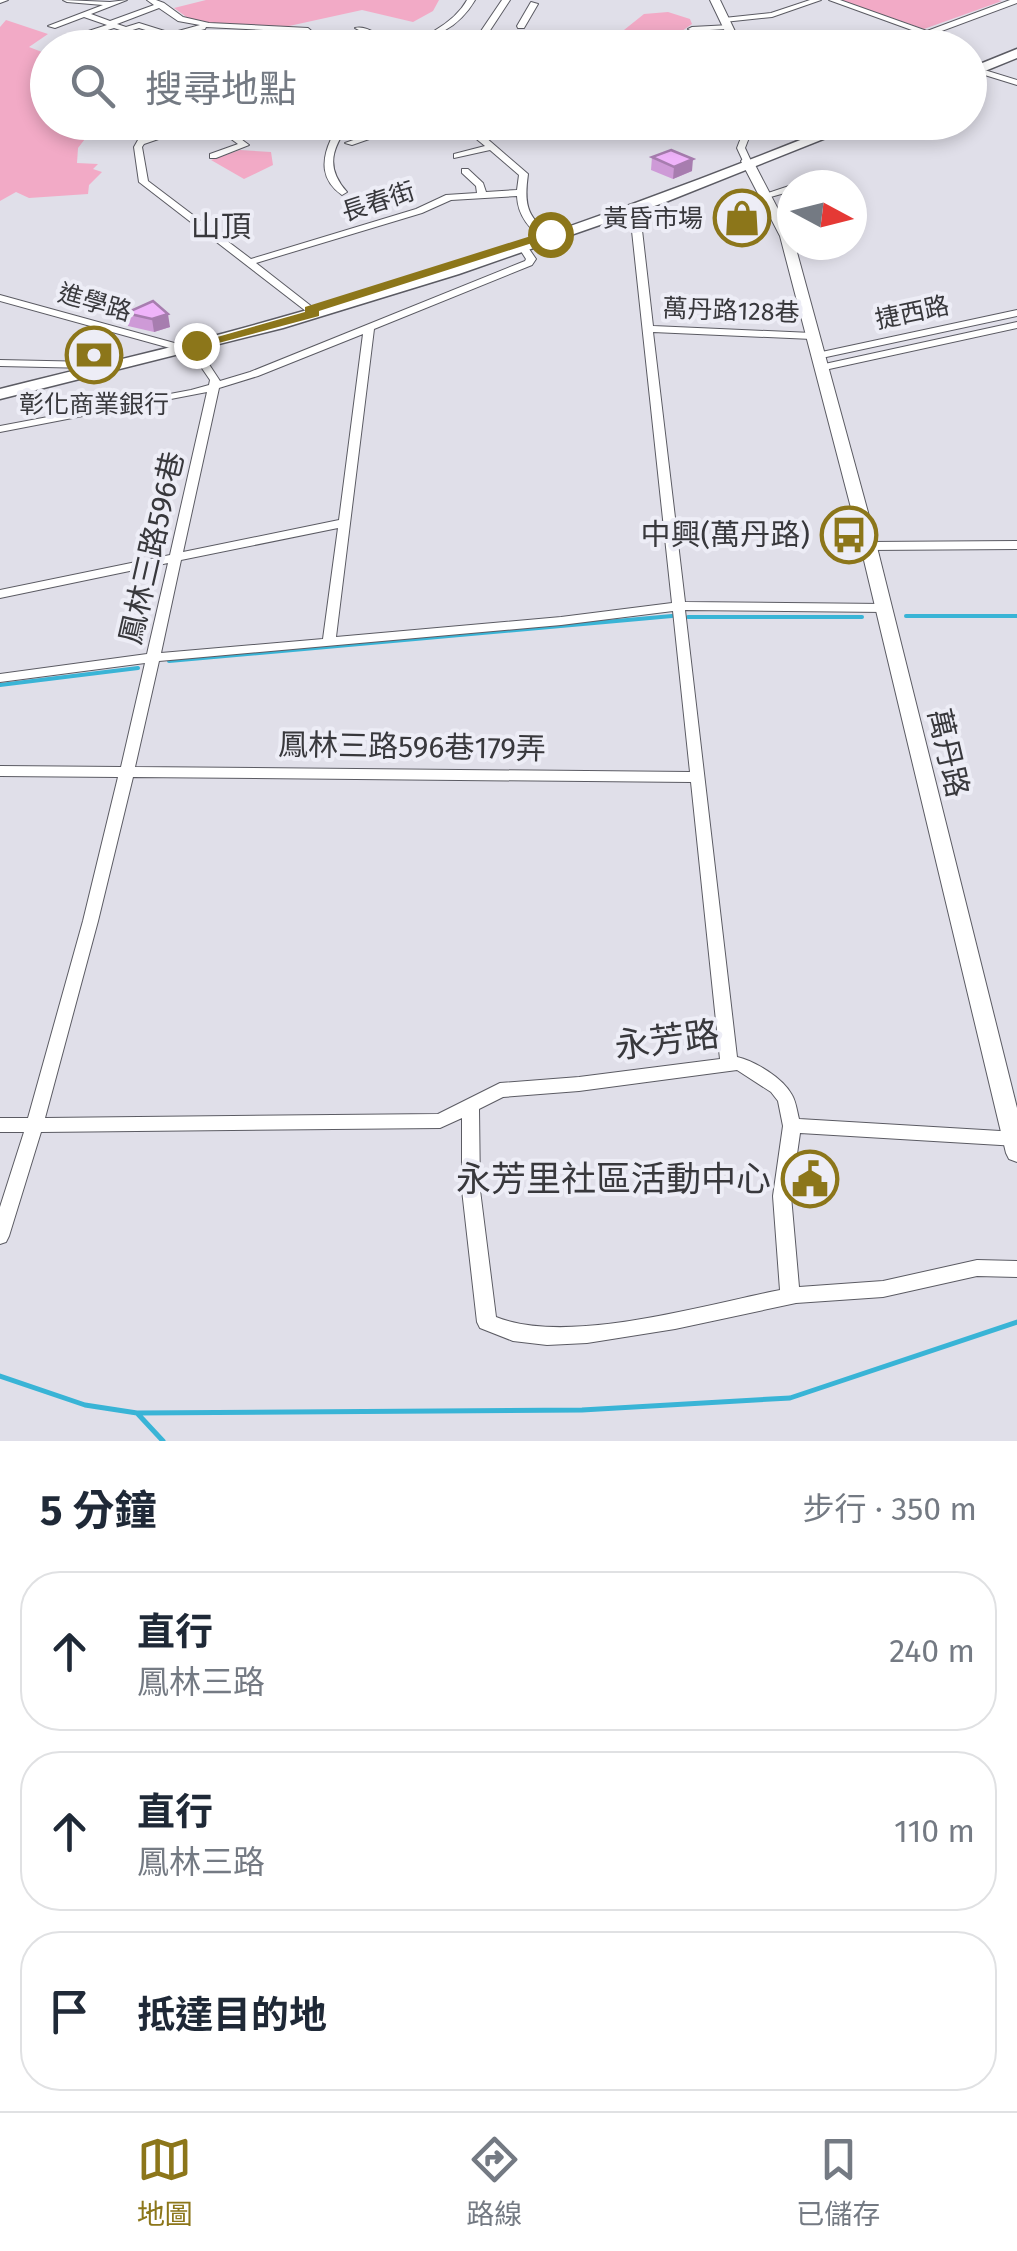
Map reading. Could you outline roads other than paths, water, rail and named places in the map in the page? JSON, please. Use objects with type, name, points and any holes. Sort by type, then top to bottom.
[{"type":"main road","points":[[987,68],[1017,56]]},
{"type":"main road","points":[[312,312],[620,215],[807,140]]},
{"type":"main road","points":[[0,391],[312,312],[524,248],[749,163]]},
{"type":"street","points":[[67,0],[160,5]]},
{"type":"street","points":[[151,0],[181,18],[209,25],[305,30]]},
{"type":"street","points":[[442,30],[456,23],[471,0]]},
{"type":"street","points":[[487,30],[506,0]]},
{"type":"street","points":[[714,0],[729,30]]},
{"type":"street","points":[[692,28],[772,15],[817,0]]},
{"type":"street","points":[[833,0],[918,30]]},
{"type":"street","points":[[934,30],[1016,0]]},
{"type":"street","points":[[52,26],[116,1]]},
{"type":"street","points":[[521,26],[534,4]]},
{"type":"street","points":[[98,30],[160,5]]},
{"type":"street","points":[[86,15],[119,30]]},
{"type":"street","points":[[129,30],[140,25],[155,30]]},
{"type":"street","points":[[190,30],[209,25]]},
{"type":"street","points":[[359,28],[363,30]]},
{"type":"street","points":[[987,76],[1016,82]]},
{"type":"street","points":[[148,140],[138,147],[143,179],[312,312]]},
{"type":"street","points":[[214,156],[245,145],[238,140]]},
{"type":"street","points":[[335,140],[326,162],[330,182],[342,192]]},
{"type":"street","points":[[349,143],[358,140]]},
{"type":"street","points":[[484,140],[524,174],[521,207],[528,221],[546,238]]},
{"type":"street","points":[[745,140],[742,148],[749,163]]},
{"type":"street","points":[[457,156],[492,147]]},
{"type":"street","name":"萬丹路","points":[[749,163],[786,236],[884,608],[1016,1144]]},
{"type":"street","points":[[465,171],[480,185],[482,195]]},
{"type":"street","points":[[767,195],[777,191]]},
{"type":"street","name":"長春街","points":[[251,262],[419,211],[448,196],[520,193]]},
{"type":"street","points":[[620,215],[637,230],[729,1061]]},
{"type":"street","points":[[0,429],[214,386],[528,263],[524,248]]},
{"type":"street","name":"進學路","points":[[0,298],[183,346]]},
{"type":"street","name":"捷西路","points":[[819,362],[1017,313]]},
{"type":"street","name":"捷西路","points":[[819,362],[1017,325]]},
{"type":"street","points":[[329,643],[368,327]]},
{"type":"street","name":"萬丹路128巷","points":[[648,330],[812,336]]},
{"type":"street","points":[[183,346],[215,380],[214,386]]},
{"type":"street","points":[[0,362],[94,367]]},
{"type":"street","name":"鳳林三路596巷","points":[[125,772],[214,386]]},
{"type":"street","points":[[0,594],[343,523]]},
{"type":"street","points":[[868,546],[1017,546]]},
{"type":"street","points":[[0,678],[154,658],[680,606],[884,608]]},
{"type":"street","name":"鳳林三路596巷179弄","points":[[0,771],[698,777]]},
{"type":"street","points":[[0,1236],[36,1125],[125,772]]},
{"type":"street","name":"永芳路","points":[[0,1125],[440,1121],[500,1090],[579,1084],[729,1061],[739,1063],[777,1087],[786,1100],[792,1126]]},
{"type":"street","points":[[470,1107],[472,1190],[487,1322],[498,1330],[519,1336],[608,1334],[790,1296],[879,1290],[941,1279],[972,1268],[1017,1269]]},
{"type":"street","points":[[790,1296],[782,1196],[792,1126],[1016,1144]]},
{"type":"waterway","points":[[169,661],[672,616]]},
{"type":"waterway","points":[[906,616],[1017,616]]},
{"type":"waterway","points":[[688,617],[862,617]]},
{"type":"waterway","points":[[0,685],[138,668]]},
{"type":"waterway","points":[[137,1413],[582,1410],[790,1398],[1017,1322]]},
{"type":"waterway","points":[[0,1376],[85,1405],[137,1413]]},
{"type":"waterway","points":[[137,1413],[163,1441]]},
{"type":"place","name":"黃昏市場","points":[[742,218]]},
{"type":"place","name":"彰化商業銀行","points":[[94,355]]},
{"type":"place","name":"中興(萬丹路)","points":[[849,535]]},
{"type":"place","name":"永芳里社區活動中心","points":[[810,1179]]},
{"type":"district","name":"山頂","points":[[221,227]]}]
